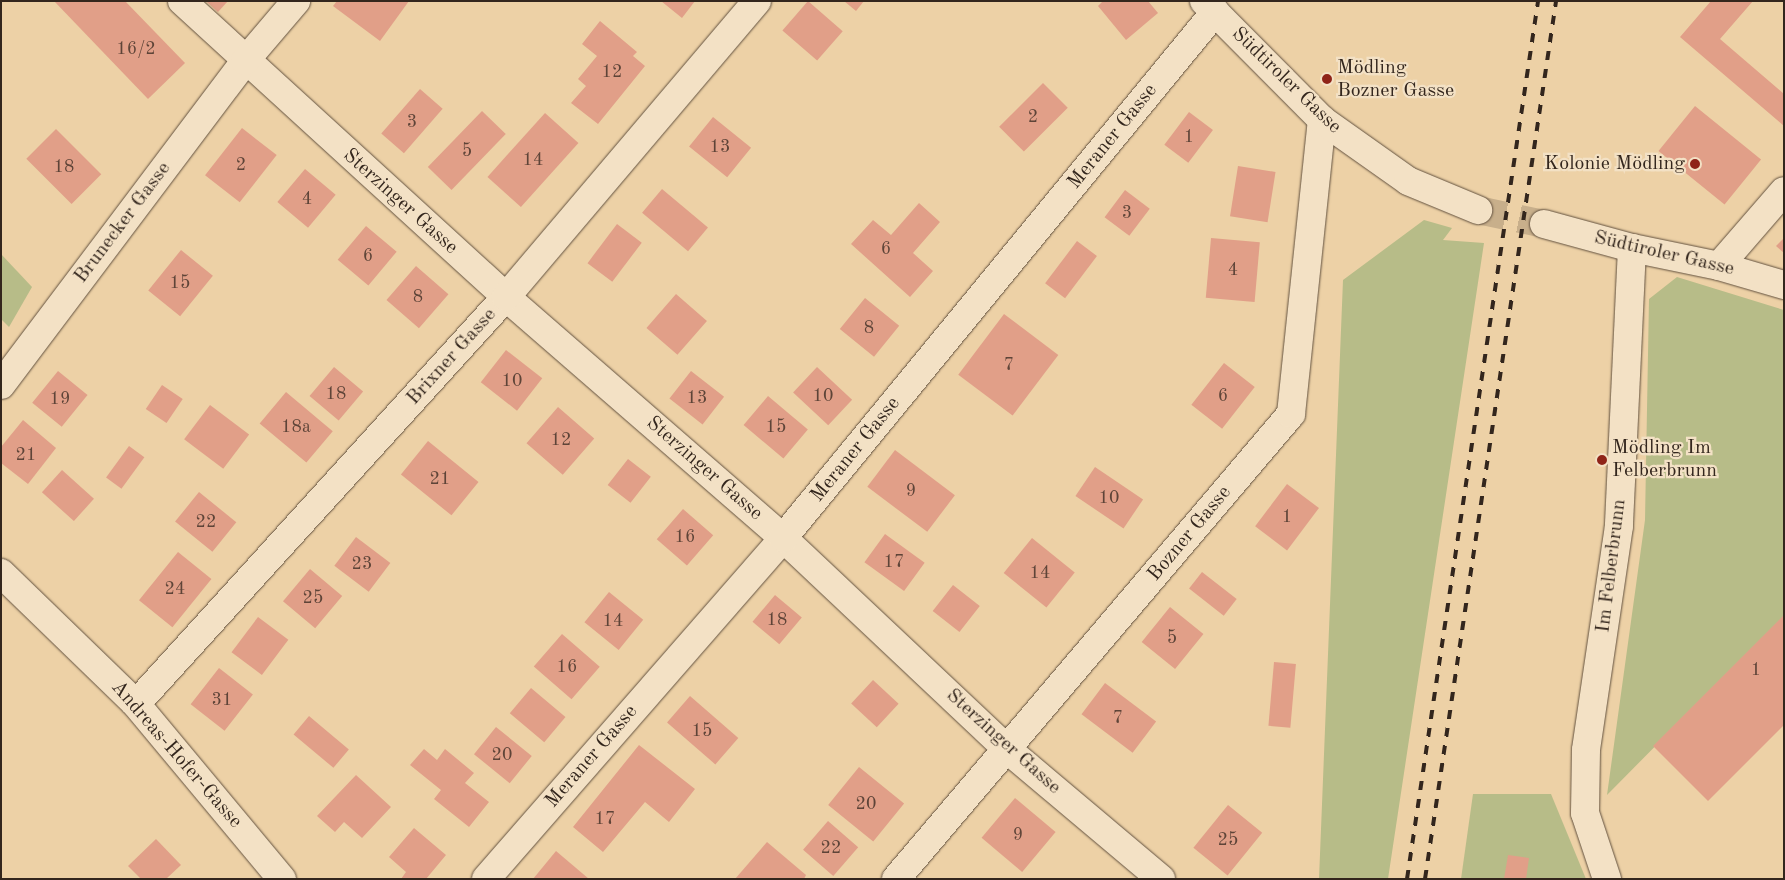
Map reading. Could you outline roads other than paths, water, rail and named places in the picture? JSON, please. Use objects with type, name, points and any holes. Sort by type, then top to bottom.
[{"type":"street","points":[[182,1],[245,62]]},
{"type":"street","name":"Brunecker Gasse","points":[[1,385],[245,62],[296,1]]},
{"type":"street","name":"Brixner Gasse","points":[[136,704],[506,297],[757,1]]},
{"type":"street","name":"Südtiroler Gasse","points":[[1210,7],[1322,120],[1408,181],[1478,210]]},
{"type":"street","name":"Meraner Gasse","points":[[486,879],[783,538],[1210,7]]},
{"type":"street","name":"Sterzinger Gasse","points":[[245,62],[506,297],[783,538],[1008,750],[1162,879]]},
{"type":"street","name":"Bozner Gasse","points":[[896,879],[1008,750],[1291,414],[1322,120]]},
{"type":"street","points":[[1719,266],[1784,191]]},
{"type":"street","name":"Südtiroler Gasse","points":[[1544,224],[1632,248],[1719,266],[1784,286]]},
{"type":"street","name":"Im Felberbrunn","points":[[1607,879],[1585,812],[1586,750],[1619,526],[1632,248]]},
{"type":"street","name":"Andreas-Hofer-Gasse","points":[[1,574],[136,704],[282,879]]},
{"type":"tunnel","points":[[1478,210],[1544,224]]},
{"type":"railway","points":[[1407,879],[1538,1]]},
{"type":"railway","points":[[1425,879],[1556,1]]},
{"type":"place","name":"Mödling Bozner Gasse","points":[[1327,79]]},
{"type":"place","name":"Kolonie Mödling","points":[[1695,164]]},
{"type":"place","name":"Mödling Im Felberbrunn","points":[[1602,460]]}]
